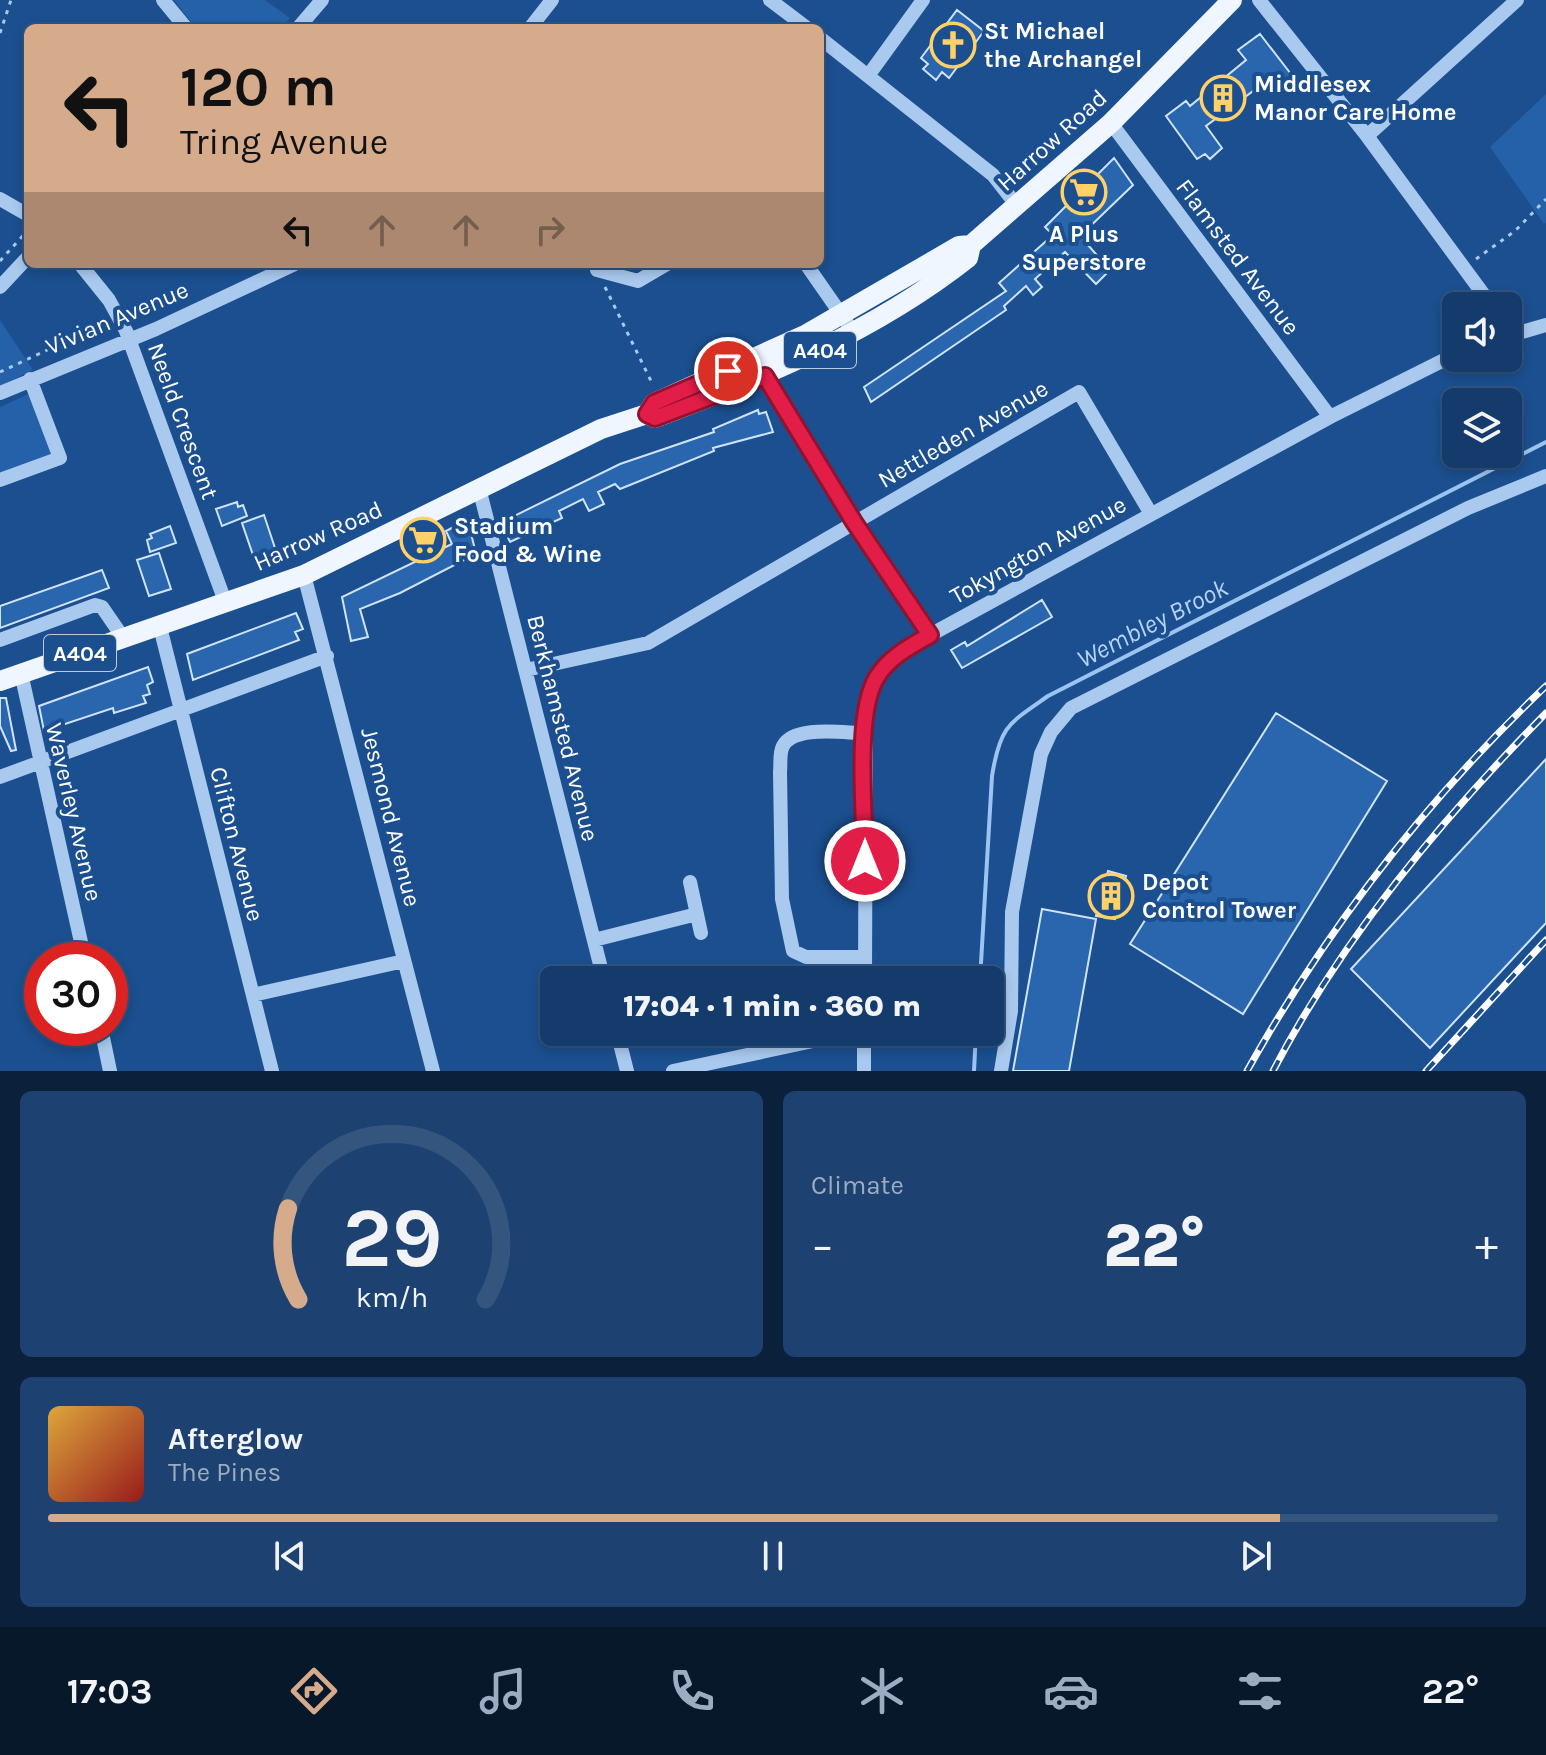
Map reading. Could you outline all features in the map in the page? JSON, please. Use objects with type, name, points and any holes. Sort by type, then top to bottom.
[{"type":"main road","name":"Harrow Road","points":[[760,368],[959,246],[971,245],[1111,123],[1232,0]]},
{"type":"main road","name":"Harrow Road","points":[[0,681],[304,575],[576,440],[654,407],[655,418],[760,368],[854,333],[934,285],[968,258],[971,245]]},
{"type":"street","points":[[163,0],[183,24]]},
{"type":"street","points":[[301,24],[322,0]]},
{"type":"street","points":[[533,24],[552,0]]},
{"type":"street","points":[[770,0],[792,6],[804,24]]},
{"type":"street","points":[[868,76],[923,0]]},
{"type":"street","points":[[1259,0],[1367,136],[1482,292]]},
{"type":"street","points":[[1367,136],[1517,0]]},
{"type":"street","points":[[824,41],[993,175],[1018,207]]},
{"type":"street","name":"Flamsted Avenue","points":[[1111,123],[1330,417]]},
{"type":"street","points":[[0,199],[24,213]]},
{"type":"street","points":[[0,287],[24,261]]},
{"type":"street","name":"Neeld Crescent","points":[[83,268],[119,316],[193,508],[226,604]]},
{"type":"street","name":"Vivian Avenue","points":[[0,393],[129,340],[286,268]]},
{"type":"street","points":[[597,270],[638,281],[660,268]]},
{"type":"street","points":[[809,268],[854,333]]},
{"type":"street","points":[[1522,331],[1546,325]]},
{"type":"street","name":"Tokyngton Avenue","points":[[865,966],[866,710],[876,679],[901,652],[1330,417],[1442,361]]},
{"type":"street","points":[[760,368],[854,522],[930,635]]},
{"type":"street","points":[[0,480],[60,458],[30,379]]},
{"type":"street","name":"Nettleden Avenue","points":[[526,670],[648,643],[1079,392],[1151,514]]},
{"type":"street","points":[[1001,1071],[1011,1011],[1012,912],[1041,754],[1051,732],[1071,708],[1468,508],[1546,476]]},
{"type":"street","name":"Berkhamsted Avenue","points":[[479,488],[600,966]]},
{"type":"street","name":"Jesmond Avenue","points":[[304,575],[433,1071]]},
{"type":"street","points":[[0,640],[95,605],[102,607],[124,639]]},
{"type":"street","name":"Clifton Avenue","points":[[160,627],[272,1071]]},
{"type":"street","points":[[0,777],[327,656]]},
{"type":"street","name":"Waverley Avenue","points":[[21,673],[81,942]]},
{"type":"street","points":[[864,733],[795,735],[785,742],[781,751],[780,772],[782,899],[793,951],[806,957],[865,957]]},
{"type":"street","points":[[690,882],[701,933]]},
{"type":"street","points":[[594,940],[697,914]]},
{"type":"street","points":[[253,995],[404,961]]},
{"type":"street","points":[[105,1046],[110,1071]]},
{"type":"street","points":[[621,1046],[627,1071]]},
{"type":"street","points":[[673,1071],[790,1046]]},
{"type":"street","points":[[864,1046],[864,1071]]},
{"type":"path","points":[[0,33],[11,0]]},
{"type":"path","points":[[1463,267],[1515,231],[1546,199]]},
{"type":"path","points":[[0,261],[24,234]]},
{"type":"path","points":[[597,270],[654,407]]},
{"type":"path","points":[[0,372],[119,316]]},
{"type":"shaded area","points":[[174,0],[265,0],[290,18],[284,24],[193,24]]},
{"type":"shaded area","points":[[1546,94],[1546,223],[1544,224],[1490,147]]},
{"type":"shaded area","points":[[0,320],[33,370],[0,386]]},
{"type":"shaded area","points":[[31,393],[54,455],[0,475],[0,407]]},
{"type":"building","name":"St Michael the Archangel","points":[[957,10],[984,31],[949,78],[942,72],[936,80],[923,69],[928,64],[921,58]]},
{"type":"building","name":"Middlesex Manor Care Home","points":[[1260,34],[1294,78],[1271,94],[1264,83],[1206,126],[1222,148],[1210,159],[1205,154],[1197,159],[1166,116],[1186,101],[1190,106],[1246,60],[1238,50]]},
{"type":"building","points":[[1114,158],[1133,185],[1080,236],[1110,270],[1096,284],[1065,252],[1035,279],[1042,287],[1033,295],[1026,286],[1004,306],[1006,310],[871,402],[864,387],[1006,291],[999,283],[1053,235],[1045,227]]},
{"type":"building","points":[[758,410],[759,414],[766,412],[773,432],[713,448],[714,451],[620,489],[615,484],[598,492],[604,504],[589,511],[583,499],[559,511],[562,518],[510,542],[503,527],[510,523],[508,519],[620,464],[714,432],[713,429]]},
{"type":"building","points":[[237,502],[238,507],[243,505],[247,516],[222,526],[216,509]]},
{"type":"building","points":[[264,515],[276,551],[254,558],[242,523]]},
{"type":"building","points":[[463,522],[469,525],[476,554],[400,593],[360,609],[368,637],[351,641],[342,597],[452,544],[446,531]]},
{"type":"building","points":[[170,526],[176,543],[150,552],[147,540],[152,538],[150,534]]},
{"type":"building","points":[[159,553],[171,589],[149,596],[137,560]]},
{"type":"building","points":[[102,570],[109,588],[0,628],[0,606]]},
{"type":"building","points":[[1042,600],[1052,617],[962,668],[951,650],[965,642],[967,646]]},
{"type":"building","points":[[296,613],[303,629],[295,632],[299,640],[193,680],[187,654]]},
{"type":"building","points":[[148,667],[153,682],[147,685],[150,694],[143,696],[146,703],[114,713],[113,708],[44,731],[39,706]]},
{"type":"building","points":[[0,698],[6,698],[16,750],[11,751],[0,726]]},
{"type":"building","points":[[1276,713],[1387,781],[1243,1014],[1130,944]]},
{"type":"building","points":[[1546,759],[1546,923],[1430,1048],[1351,969]]},
{"type":"building","name":"Depot Control Tower","points":[[1108,871],[1126,876],[1115,919],[1096,916]]},
{"type":"building","points":[[1042,909],[1096,919],[1069,1071],[1013,1071]]},
{"type":"waterway","name":"Wembley Brook","points":[[981,966],[992,776],[998,746],[1015,720],[1048,696],[1546,442]]},
{"type":"waterway","name":"Wembley Brook","points":[[974,1071],[975,1046]]},
{"type":"railway","points":[[1247,1071],[1311,966],[1382,867],[1460,774],[1546,686]]},
{"type":"railway","points":[[1273,1071],[1330,974],[1396,882],[1469,795],[1546,713]]},
{"type":"railway","points":[[1426,1071],[1546,940]]},
{"type":"place","name":"St Michael the Archangel","points":[[953,45]]},
{"type":"place","name":"Middlesex Manor Care Home","points":[[1223,98]]},
{"type":"place","name":"A Plus Superstore","points":[[1084,192]]},
{"type":"place","name":"Stadium Food & Wine","points":[[423,540]]},
{"type":"place","name":"Depot Control Tower","points":[[1111,896]]},
{"type":"route","points":[[728,371],[654,403],[647,414],[655,418],[765,376],[854,522],[930,635],[901,652],[884,667],[871,690],[864,733],[865,861]]}]
